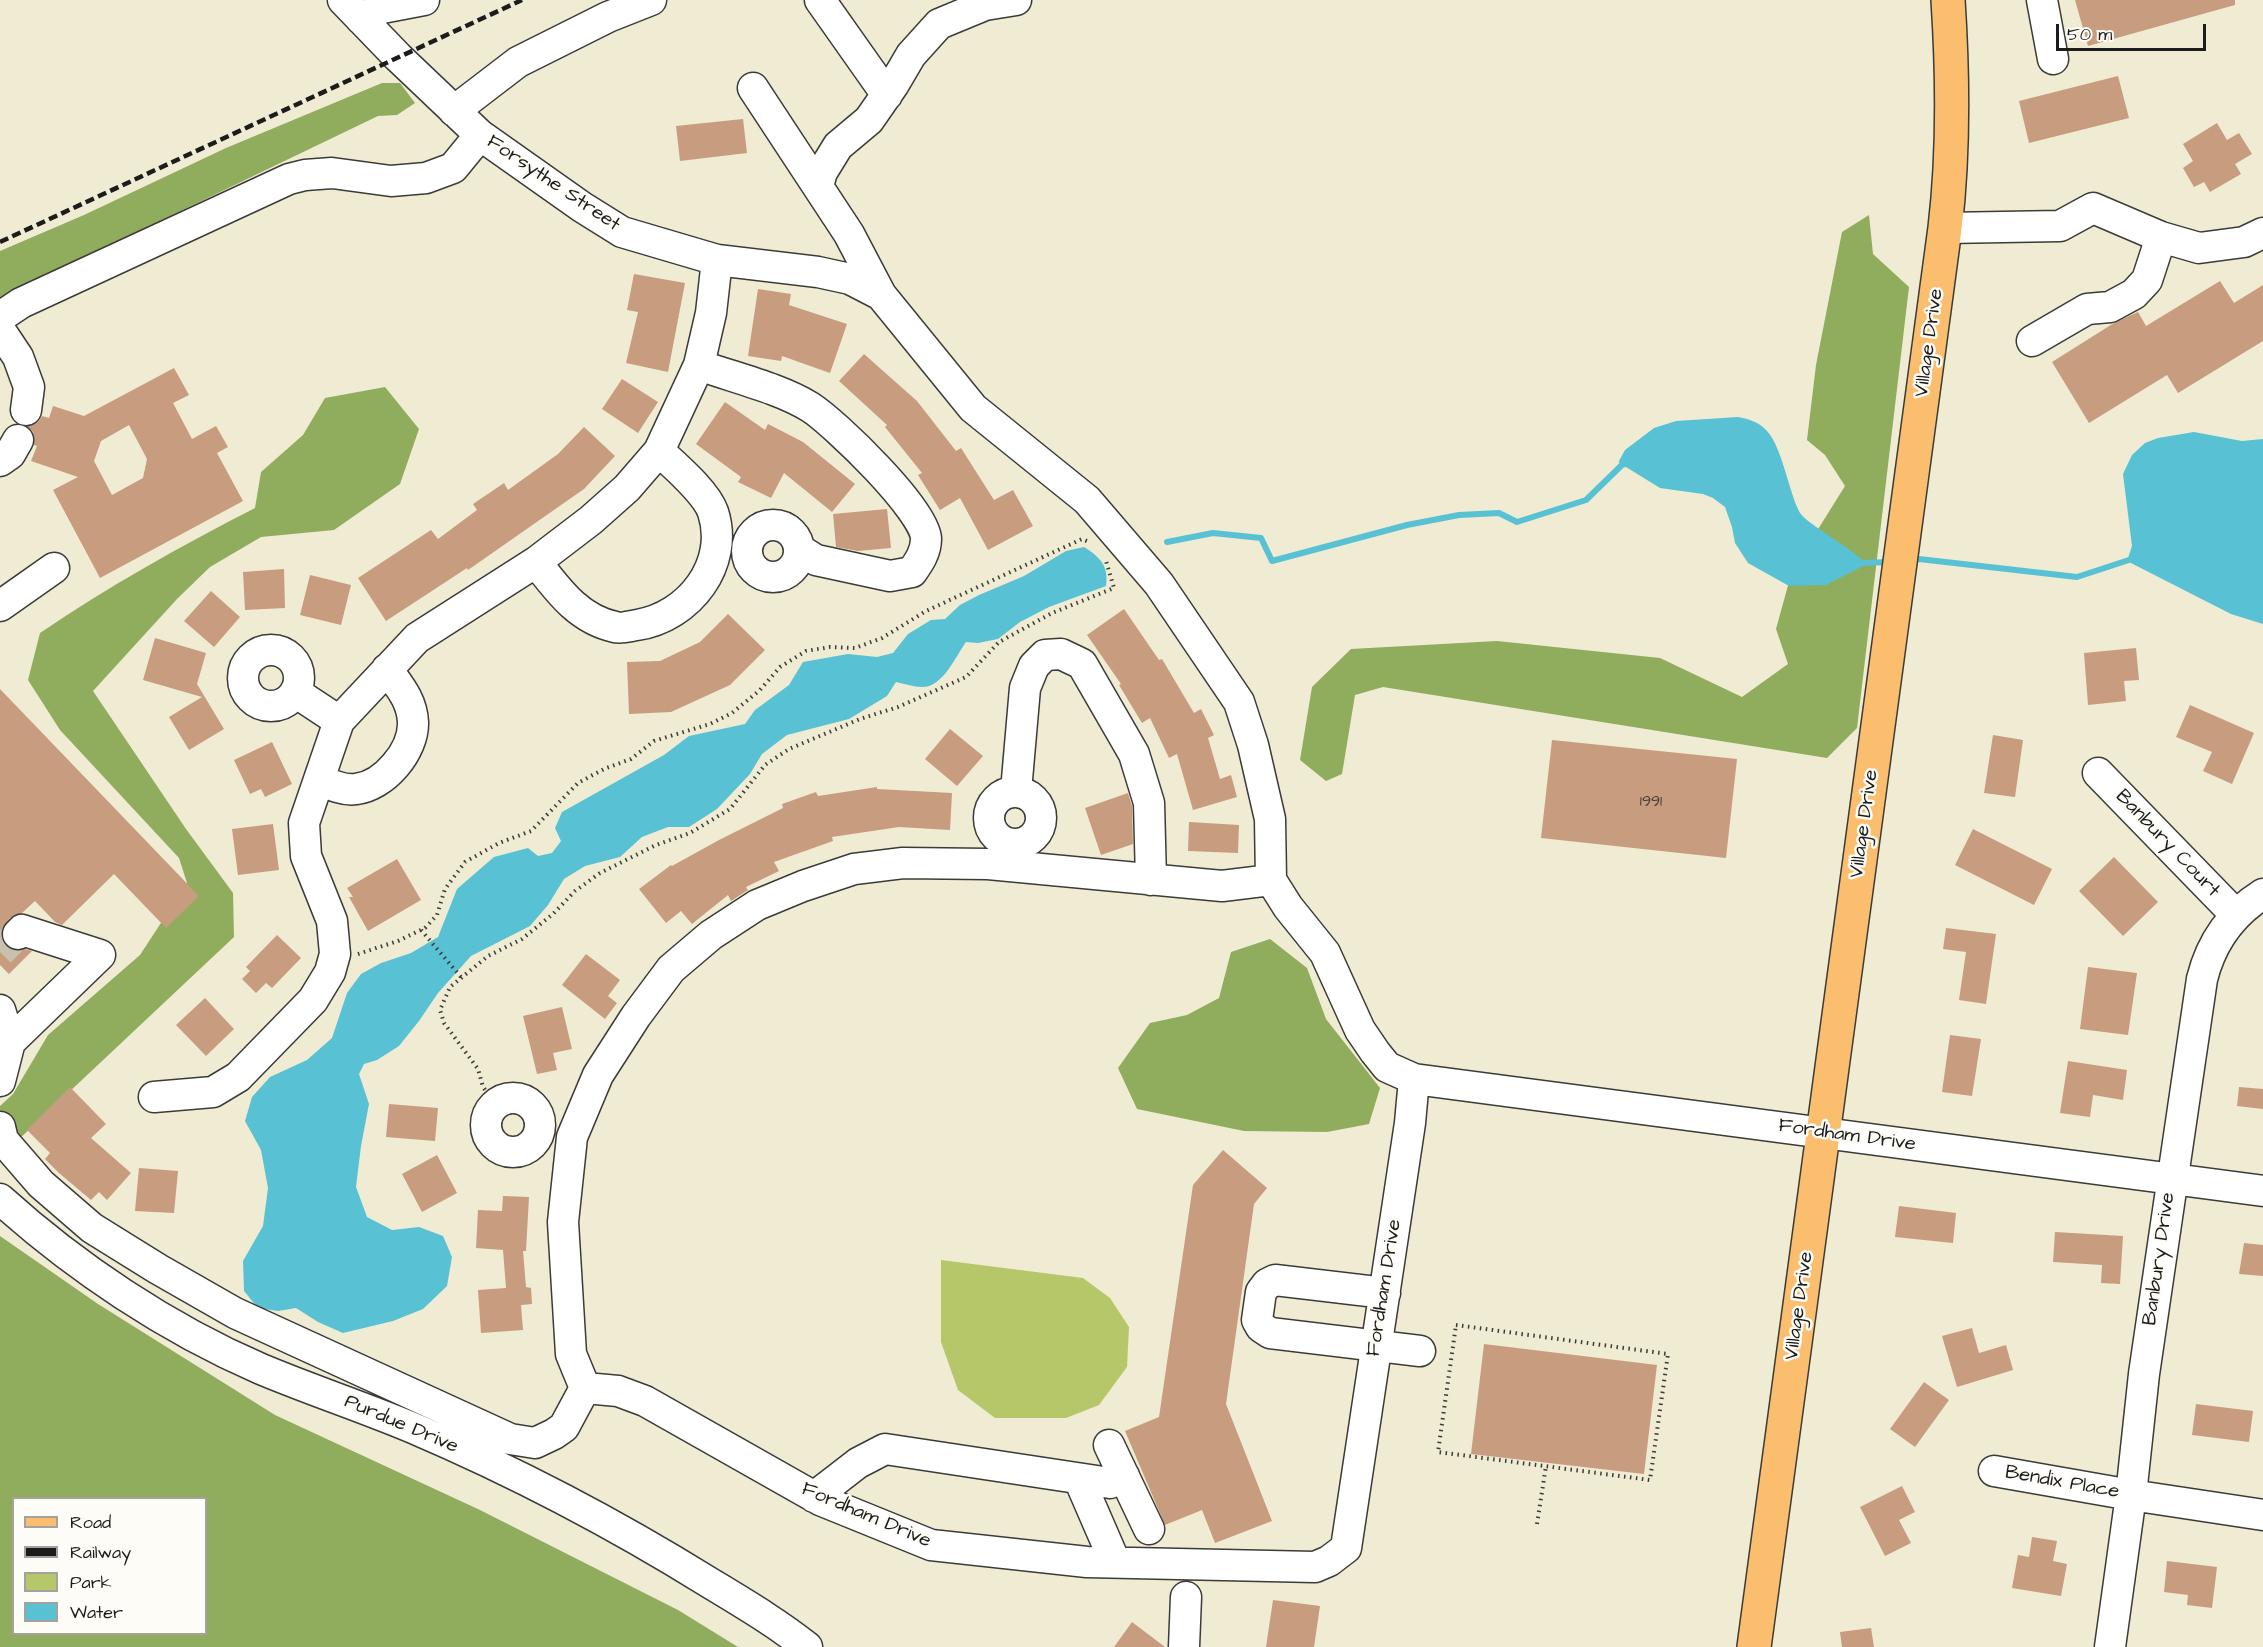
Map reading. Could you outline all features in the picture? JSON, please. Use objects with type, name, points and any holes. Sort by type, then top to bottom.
[{"type":"main road","name":"Village Drive","points":[[1754,1647],[1945,228],[1952,129],[1952,56],[1948,0]]},
{"type":"street","points":[[352,9],[382,8],[424,0]]},
{"type":"street","points":[[454,111],[518,62],[608,17],[651,0]]},
{"type":"street","points":[[820,0],[887,95]]},
{"type":"street","points":[[818,186],[822,172],[838,146],[869,120],[911,55],[939,24],[985,5],[1016,0]]},
{"type":"street","points":[[2042,0],[2053,59]]},
{"type":"street","name":"Forsythe Street","points":[[352,9],[480,135],[582,207],[622,232],[717,260],[818,272],[850,279],[880,295]]},
{"type":"street","points":[[753,88],[849,234],[880,295],[973,408],[1088,500],[1159,584],[1239,702],[1253,745],[1270,819],[1271,880],[1288,907],[1324,953],[1360,1030],[1375,1052],[1387,1067],[1414,1079]]},
{"type":"street","points":[[0,317],[21,303],[289,179],[332,173],[391,181],[426,178],[453,168],[480,135]]},
{"type":"street","points":[[1945,228],[2060,226],[2092,208],[2161,237],[2199,248],[2244,242],[2263,233]]},
{"type":"street","points":[[2032,341],[2087,309],[2110,307],[2134,294],[2147,280],[2161,237]]},
{"type":"street","points":[[154,1096],[213,1092],[238,1077],[314,1000],[330,972],[335,954],[332,921],[306,856],[304,823],[339,721],[417,638],[536,562],[591,520],[618,496],[659,451],[699,365],[711,314],[717,260]]},
{"type":"street","points":[[0,330],[18,357],[29,387],[26,410]]},
{"type":"street","points":[[699,365],[783,394],[809,406],[833,423],[895,488],[916,514],[926,537],[922,558],[912,572],[891,576],[816,560],[800,550],[794,567],[787,573],[770,577],[753,569],[748,561],[747,547],[716,545]]},
{"type":"street","points":[[536,562],[563,597],[586,616],[617,628],[648,623],[683,606],[703,584],[715,557],[717,534],[713,510],[693,483],[659,451]]},
{"type":"street","points":[[0,606],[54,568]]},
{"type":"street","points":[[1010,855],[1001,840],[994,834],[988,817],[992,803],[998,797],[1006,792],[1016,791],[1025,688],[1034,666],[1045,655],[1061,654],[1082,664],[1134,754],[1149,803],[1151,880]]},
{"type":"street","points":[[320,780],[336,788],[356,789],[378,781],[394,767],[408,744],[413,723],[408,697],[387,669]]},
{"type":"street","points":[[295,692],[339,721]]},
{"type":"street","name":"Banbury Court","points":[[2098,773],[2236,915]]},
{"type":"street","points":[[0,1127],[3,1140],[41,1184],[92,1228],[149,1263],[235,1313],[510,1439],[535,1443],[564,1427],[585,1388],[571,1354],[563,1222],[572,1137],[598,1075],[636,1016],[671,969],[711,935],[757,905],[803,886],[854,869],[903,863],[961,863],[1010,855],[1151,880],[1222,886],[1271,880]]},
{"type":"street","name":"Banbury Drive","points":[[2110,1647],[2131,1495],[2144,1374],[2202,979],[2214,945],[2236,915],[2263,894]]},
{"type":"street","points":[[3,1047],[100,955],[22,930],[18,934]]},
{"type":"street","points":[[0,1011],[3,1047],[0,1081]]},
{"type":"street","name":"Fordham Drive","points":[[585,1388],[618,1391],[645,1401],[814,1497],[931,1545],[1087,1562],[1315,1568],[1346,1548],[1410,1123],[1414,1079],[2263,1191]]},
{"type":"street","points":[[504,1099],[524,1100],[538,1113],[541,1122],[540,1132],[532,1146],[523,1151],[514,1153],[497,1148],[490,1141],[486,1132],[489,1111],[504,1099]]},
{"type":"street","points":[[540,1132],[572,1137]]},
{"type":"street","name":"Purdue Drive","points":[[0,1199],[72,1258],[128,1296],[195,1335],[260,1368],[412,1428],[522,1478],[664,1554],[757,1612],[807,1647]]},
{"type":"street","points":[[1385,1293],[1275,1280],[1267,1284],[1261,1292],[1257,1320],[1261,1328],[1270,1333],[1420,1351]]},
{"type":"street","points":[[1109,1445],[1149,1529]]},
{"type":"street","points":[[814,1497],[858,1463],[885,1449],[1110,1483],[1124,1476]]},
{"type":"street","name":"Bendix Place","points":[[1994,1471],[2263,1515]]},
{"type":"street","points":[[1079,1479],[1115,1562]]},
{"type":"street","points":[[1184,1647],[1186,1597]]},
{"type":"path","points":[[335,954],[349,956],[367,952],[420,930],[436,915],[445,889],[465,862],[499,843],[531,831],[578,783],[631,759],[654,741],[710,724],[732,713],[760,690],[780,667],[806,651],[830,647],[855,648],[864,645],[903,627],[926,611],[1029,565],[1063,546],[1082,539],[1094,545]]},
{"type":"path","points":[[496,1104],[483,1087],[478,1069],[444,1023],[440,1010],[450,987],[461,977],[488,956],[522,939],[553,914],[575,891],[600,873],[656,845],[690,833],[730,809],[765,765],[789,749],[916,699],[966,676],[999,642],[1052,613],[1114,588],[1105,558]]},
{"type":"path","points":[[420,930],[461,977]]},
{"type":"path","points":[[1456,1325],[1668,1354],[1650,1480],[1546,1466],[1438,1452],[1456,1325]]},
{"type":"path","points":[[1537,1524],[1546,1466]]},
{"type":"green space","points":[[382,83],[400,83],[415,103],[397,115],[378,116],[0,298],[0,251],[84,215],[226,148]]},
{"type":"green space","points":[[1869,215],[1873,254],[1909,287],[1857,728],[1827,758],[1383,687],[1355,695],[1342,774],[1326,781],[1300,760],[1312,687],[1351,649],[1497,641],[1660,658],[1742,697],[1788,664],[1776,629],[1792,571],[1845,486],[1825,455],[1807,440],[1816,365],[1842,232]]},
{"type":"green space","points":[[385,387],[419,429],[400,484],[334,530],[261,537],[210,567],[177,599],[93,691],[186,829],[233,893],[234,937],[1,1156],[0,1106],[13,1094],[48,1035],[140,955],[187,883],[179,858],[60,730],[28,680],[40,633],[146,567],[255,508],[261,472],[303,435],[325,398]]},
{"type":"green space","points":[[1270,939],[1307,968],[1326,1019],[1380,1088],[1369,1124],[1327,1132],[1244,1131],[1137,1109],[1118,1068],[1150,1023],[1187,1015],[1219,998],[1231,952]]},
{"type":"green space","points":[[0,1236],[98,1304],[275,1415],[480,1510],[678,1610],[738,1647],[0,1647]]},
{"type":"green space","points":[[941,1260],[1083,1278],[1110,1298],[1129,1327],[1127,1367],[1099,1405],[1066,1418],[995,1418],[958,1390],[941,1342]]},
{"type":"water","points":[[1738,417],[1758,424],[1770,435],[1776,445],[1800,513],[1867,564],[1826,585],[1789,586],[1748,563],[1735,543],[1725,507],[1713,498],[1703,494],[1660,488],[1626,467],[1620,468],[1619,461],[1625,450],[1654,428],[1676,421]]},
{"type":"water","points":[[2194,432],[2242,441],[2263,439],[2263,624],[2231,614],[2127,561],[2132,546],[2123,474],[2132,455],[2145,443],[2158,438]]},
{"type":"water","points":[[1084,547],[1095,554],[1105,568],[1106,586],[1049,607],[1020,622],[998,639],[978,643],[966,642],[941,679],[929,686],[917,687],[896,682],[887,696],[849,719],[787,735],[762,754],[750,774],[717,809],[689,827],[668,827],[642,837],[620,857],[585,866],[564,879],[548,905],[530,926],[471,956],[438,993],[399,1046],[377,1060],[364,1064],[359,1074],[369,1104],[356,1187],[367,1217],[392,1230],[419,1227],[443,1236],[452,1257],[447,1286],[423,1309],[393,1321],[343,1333],[318,1322],[296,1308],[278,1311],[258,1308],[244,1291],[243,1261],[263,1226],[268,1188],[261,1150],[245,1121],[252,1097],[270,1077],[307,1060],[332,1038],[347,993],[361,974],[381,963],[411,953],[438,937],[457,889],[494,857],[528,848],[538,856],[552,853],[561,841],[555,828],[562,812],[664,755],[689,736],[745,724],[755,710],[789,685],[803,662],[848,654],[877,657],[893,653],[908,634],[931,620],[945,619],[960,605],[979,595],[1024,576],[1066,551]]},
{"type":"building","points":[[2075,0],[2235,0],[2235,5],[2088,46]]},
{"type":"building","points":[[2118,76],[2129,118],[2029,143],[2019,101]]},
{"type":"building","points":[[743,119],[747,153],[680,161],[676,126]]},
{"type":"building","points":[[2217,123],[2227,140],[2239,133],[2252,154],[2235,164],[2241,174],[2210,192],[2204,182],[2194,187],[2183,168],[2193,161],[2183,144]]},
{"type":"building","points":[[634,274],[685,283],[668,372],[626,363],[638,312],[627,310]]},
{"type":"building","points":[[2220,281],[2234,303],[2263,285],[2263,341],[2178,393],[2167,375],[2089,423],[2052,362],[2114,323],[2138,312],[2146,326]]},
{"type":"building","points":[[758,289],[791,294],[789,305],[847,324],[830,373],[782,356],[781,361],[748,356]]},
{"type":"building","points":[[864,354],[917,401],[956,451],[961,448],[994,500],[1013,490],[1033,526],[988,550],[960,498],[940,510],[918,475],[922,473],[885,427],[887,425],[839,381]]},
{"type":"building","points":[[174,368],[189,395],[173,403],[192,439],[216,426],[228,447],[217,453],[243,501],[100,578],[53,490],[78,477],[31,461],[37,446],[34,445],[33,432],[28,427],[39,421],[42,416],[49,418],[53,406],[84,416]],"holes":[[[129,425],[147,459],[143,478],[112,495],[94,461],[101,441]]]},
{"type":"building","points":[[622,379],[658,402],[638,433],[602,409]]},
{"type":"building","points":[[725,402],[765,430],[768,424],[803,442],[855,484],[832,512],[784,473],[771,498],[738,482],[741,477],[696,444]]},
{"type":"building","points":[[584,427],[615,456],[584,489],[468,570],[467,568],[386,621],[358,578],[431,530],[438,539],[477,510],[473,504],[504,483],[508,490],[558,454]]},
{"type":"building","points":[[887,509],[891,548],[858,551],[836,547],[833,514]]},
{"type":"building","points":[[284,569],[285,608],[245,610],[243,572]]},
{"type":"building","points":[[310,575],[351,585],[341,625],[300,615]]},
{"type":"building","points":[[211,591],[240,617],[214,647],[184,621]]},
{"type":"building","points":[[1124,609],[1159,660],[1162,659],[1194,713],[1201,709],[1214,735],[1208,738],[1220,779],[1231,775],[1237,797],[1193,810],[1177,754],[1169,758],[1150,718],[1142,723],[1119,685],[1121,684],[1087,635]]},
{"type":"building","points":[[728,614],[765,650],[730,685],[671,712],[629,714],[627,662],[660,661],[700,642]]},
{"type":"building","points":[[155,638],[206,653],[197,684],[224,729],[189,750],[169,717],[202,697],[143,680]]},
{"type":"building","points":[[2136,648],[2139,680],[2124,681],[2126,701],[2088,705],[2084,653]]},
{"type":"building","points":[[0,689],[199,896],[166,928],[114,874],[62,925],[55,922],[35,901],[22,913],[10,918],[1,930],[5,946],[14,951],[25,949],[32,951],[9,974],[0,965]]},
{"type":"building","points":[[2190,705],[2254,733],[2232,784],[2203,771],[2212,752],[2176,737]]},
{"type":"building","points":[[950,729],[983,756],[957,786],[925,759]]},
{"type":"building","points":[[1993,735],[2023,740],[2015,797],[1984,793]]},
{"type":"building","points":[[1552,740],[1737,759],[1726,858],[1541,838]]},
{"type":"building","points":[[272,742],[292,784],[265,797],[261,789],[250,794],[234,760]]},
{"type":"building","points":[[877,787],[877,789],[952,793],[950,830],[899,827],[832,837],[833,841],[774,862],[779,871],[746,887],[748,890],[731,901],[728,895],[692,924],[681,911],[666,923],[639,889],[671,865],[783,808],[782,804],[816,792],[818,796]]},
{"type":"building","points":[[1128,793],[1132,806],[1133,844],[1101,855],[1085,808]]},
{"type":"building","points":[[1189,822],[1239,825],[1238,853],[1188,851]]},
{"type":"building","points":[[273,824],[279,870],[238,875],[232,829]]},
{"type":"building","points":[[1973,829],[2052,869],[2034,905],[1955,865]]},
{"type":"building","points":[[2114,857],[2158,902],[2123,936],[2079,891]]},
{"type":"building","points":[[397,859],[421,900],[368,931],[349,897],[353,897],[347,888]]},
{"type":"building","points":[[1946,928],[1996,934],[1986,1004],[1959,1000],[1966,952],[1943,949]]},
{"type":"building","points":[[277,935],[301,958],[272,988],[266,983],[256,993],[242,979],[250,971],[246,967]]},
{"type":"building","points":[[586,954],[620,980],[608,996],[617,1003],[605,1019],[562,985]]},
{"type":"building","points":[[2088,967],[2137,973],[2128,1035],[2080,1029]]},
{"type":"building","points":[[205,998],[234,1029],[206,1056],[176,1025]]},
{"type":"building","points":[[562,1007],[572,1049],[553,1053],[557,1070],[537,1074],[523,1016]]},
{"type":"building","points":[[1950,1035],[1981,1039],[1972,1096],[1942,1092]]},
{"type":"building","points":[[2068,1061],[2127,1070],[2123,1100],[2093,1095],[2090,1117],[2060,1113]]},
{"type":"building","points":[[70,1087],[106,1124],[91,1138],[131,1173],[107,1200],[99,1192],[91,1200],[59,1173],[45,1159],[50,1153],[27,1130]]},
{"type":"building","points":[[2239,1087],[2263,1089],[2263,1109],[2237,1106]]},
{"type":"building","points":[[389,1104],[438,1108],[435,1141],[386,1137]]},
{"type":"building","points":[[1223,1150],[1267,1188],[1254,1204],[1226,1404],[1272,1521],[1215,1543],[1202,1510],[1165,1525],[1125,1431],[1159,1417],[1193,1185]]},
{"type":"building","points":[[437,1155],[457,1193],[422,1212],[402,1174]]},
{"type":"building","points":[[139,1168],[178,1171],[174,1213],[135,1211]]},
{"type":"building","points":[[503,1196],[529,1197],[526,1251],[523,1251],[526,1287],[531,1288],[532,1304],[521,1305],[523,1330],[481,1333],[478,1290],[506,1288],[503,1250],[476,1248],[478,1210],[502,1211]]},
{"type":"building","points":[[1899,1206],[1956,1213],[1953,1243],[1895,1237]]},
{"type":"building","points":[[2055,1232],[2123,1236],[2120,1284],[2101,1283],[2102,1265],[2053,1262]]},
{"type":"building","points":[[2244,1243],[2263,1245],[2263,1276],[2239,1274]]},
{"type":"building","points":[[1972,1328],[1979,1353],[2006,1345],[2013,1370],[1957,1387],[1942,1336]]},
{"type":"building","points":[[1484,1344],[1657,1365],[1644,1474],[1471,1454]]},
{"type":"building","points":[[1924,1382],[1949,1400],[1915,1447],[1890,1429]]},
{"type":"building","points":[[2196,1404],[2253,1411],[2249,1442],[2192,1435]]},
{"type":"building","points":[[1902,1486],[1915,1512],[1899,1520],[1911,1543],[1885,1556],[1860,1507]]},
{"type":"building","points":[[2032,1537],[2057,1541],[2053,1561],[2067,1564],[2061,1596],[2012,1588],[2018,1555],[2029,1557]]},
{"type":"building","points":[[2167,1561],[2217,1567],[2212,1608],[2187,1605],[2188,1595],[2164,1592]]},
{"type":"building","points":[[1273,1600],[1320,1606],[1314,1647],[1266,1647]]},
{"type":"building","points":[[1132,1622],[1165,1647],[1114,1647]]},
{"type":"building","points":[[1871,1628],[1874,1647],[1842,1647],[1840,1632]]},
{"type":"waterway","points":[[1167,542],[1213,533],[1261,538],[1272,561],[1407,525],[1459,515],[1499,513],[1517,522],[1586,500],[1625,462]]},
{"type":"waterway","points":[[1909,560],[1919,559],[2077,577],[2135,558]]},
{"type":"waterway","points":[[1861,563],[1890,562]]},
{"type":"tunnel","points":[[0,952],[18,934]]},
{"type":"railway","points":[[0,242],[522,0]]}]
